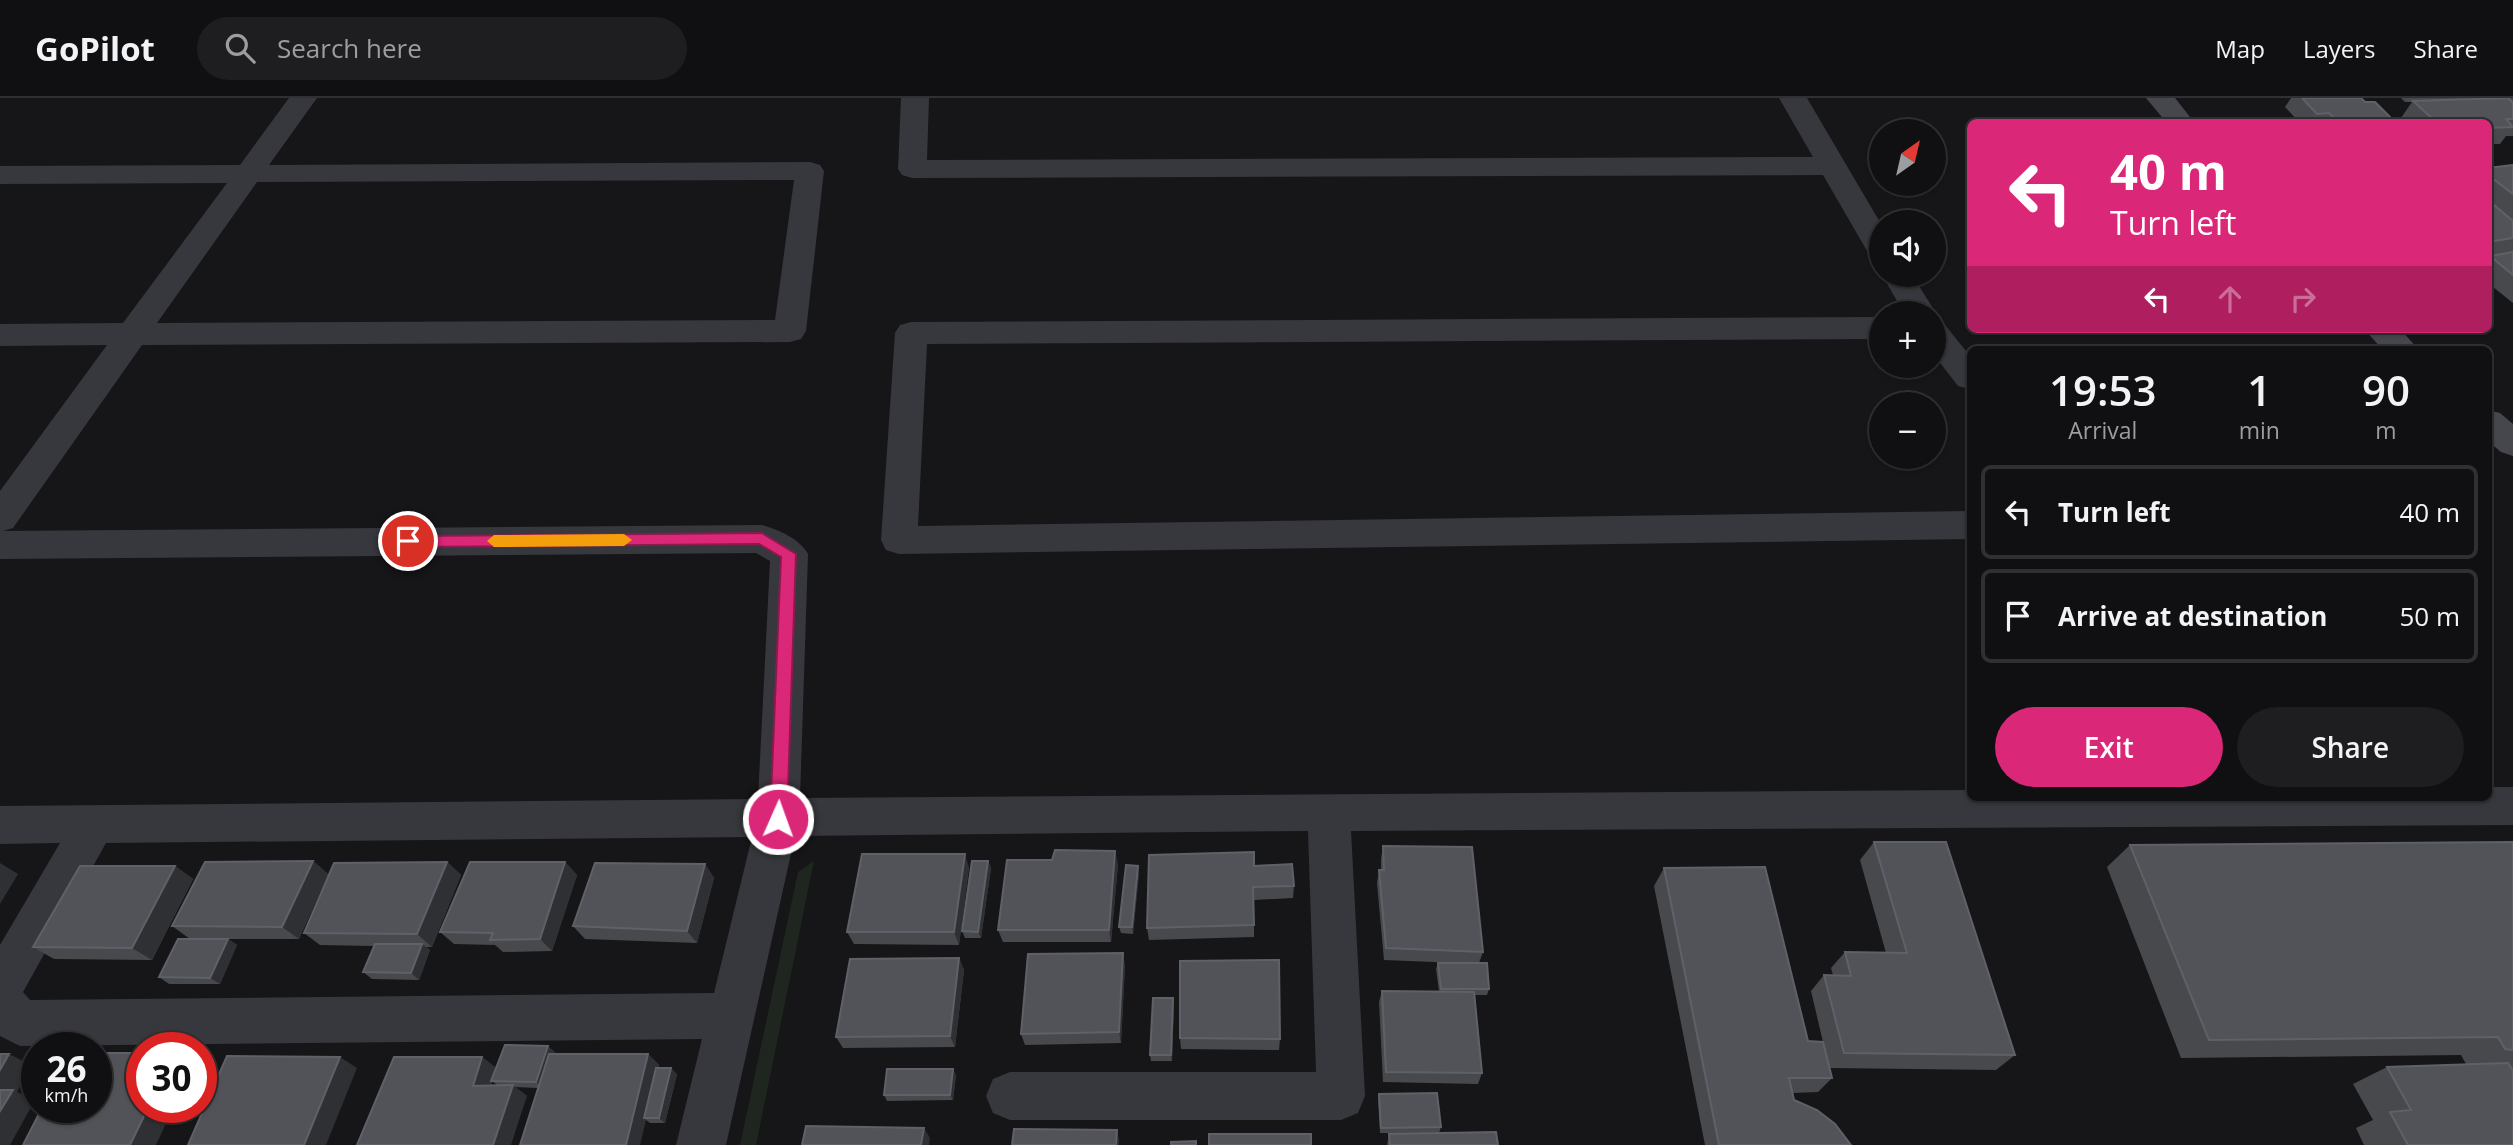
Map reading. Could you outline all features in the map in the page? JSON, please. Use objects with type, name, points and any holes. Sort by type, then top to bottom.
[{"type":"street","points":[[0,519],[303,98]]},
{"type":"street","points":[[915,98],[912,169],[1831,166]]},
{"type":"street","points":[[1793,98],[1869,229]]},
{"type":"street","points":[[2160,98],[2178,119]]},
{"type":"street","points":[[0,175],[810,170],[790,331],[0,335]]},
{"type":"street","points":[[1869,328],[911,333],[899,540],[1967,525]]},
{"type":"street","points":[[2384,333],[2398,346]]},
{"type":"street","points":[[1946,348],[1967,374]]},
{"type":"street","points":[[2492,425],[2513,443]]},
{"type":"street","points":[[0,545],[762,539],[789,554],[778,819],[701,1145]]},
{"type":"street","points":[[0,825],[2334,802],[2513,806]]},
{"type":"street","points":[[1010,1096],[1341,1096],[1329,812]]},
{"type":"street","points":[[0,988],[94,824]]},
{"type":"street","points":[[0,1002],[20,1023],[732,1016]]},
{"type":"shaded area","points":[[814,861],[756,1145],[740,1145],[798,872]]},
{"type":"building","points":[[2302,98],[2361,98],[2365,102],[2375,102],[2392,119],[2335,119],[2329,113],[2317,114]]},
{"type":"building","points":[[2508,98],[2513,103],[2513,119],[2506,119],[2513,127],[2492,128],[2492,119],[2433,119],[2413,101]]},
{"type":"building","points":[[2513,165],[2513,194],[2492,178],[2492,168]]},
{"type":"building","points":[[2492,203],[2513,221],[2513,238],[2492,241]]},
{"type":"building","points":[[2513,252],[2513,275],[2492,258]]},
{"type":"building","points":[[1874,842],[1946,842],[2015,1055],[1844,1053],[1824,975],[1851,976],[1845,952],[1907,953]]},
{"type":"building","points":[[2513,842],[2513,1050],[2505,1049],[2498,1037],[2209,1040],[2130,845]]},
{"type":"building","points":[[1383,846],[1472,847],[1483,952],[1386,948],[1379,870],[1384,870]]},
{"type":"building","points":[[1055,850],[1115,851],[1109,930],[998,930],[1007,860],[1052,860]]},
{"type":"building","points":[[1254,852],[1254,866],[1292,864],[1294,886],[1253,887],[1254,925],[1147,928],[1149,855]]},
{"type":"building","points":[[862,854],[965,854],[954,932],[847,932]]},
{"type":"building","points":[[313,861],[282,927],[172,926],[205,862]]},
{"type":"building","points":[[972,861],[988,861],[978,932],[962,931]]},
{"type":"building","points":[[447,862],[417,934],[304,933],[334,863]]},
{"type":"building","points":[[470,862],[565,862],[540,939],[490,940],[493,933],[440,932]]},
{"type":"building","points":[[595,863],[705,864],[687,931],[573,926]]},
{"type":"building","points":[[1126,865],[1138,866],[1132,927],[1119,927]]},
{"type":"building","points":[[80,866],[175,866],[132,948],[33,947]]},
{"type":"building","points":[[1765,867],[1808,1041],[1823,1042],[1832,1078],[1789,1078],[1794,1100],[1817,1110],[1835,1124],[1851,1145],[1719,1145],[1664,868]]},
{"type":"building","points":[[178,939],[228,939],[210,978],[159,977]]},
{"type":"building","points":[[375,944],[422,944],[411,973],[363,972]]},
{"type":"building","points":[[1123,953],[1119,1032],[1021,1034],[1028,954]]},
{"type":"building","points":[[959,958],[950,1036],[836,1037],[850,959]]},
{"type":"building","points":[[1279,960],[1280,1039],[1180,1038],[1180,961]]},
{"type":"building","points":[[1438,963],[1487,963],[1489,989],[1441,989]]},
{"type":"building","points":[[1382,991],[1474,992],[1482,1073],[1386,1072]]},
{"type":"building","points":[[1153,998],[1173,998],[1171,1055],[1150,1055]]},
{"type":"building","points":[[505,1045],[548,1046],[536,1082],[491,1081]]},
{"type":"building","points":[[112,1053],[126,1053],[126,1123],[141,1123],[130,1145],[23,1145],[34,1123],[112,1123]]},
{"type":"building","points":[[0,1054],[9,1054],[0,1070]]},
{"type":"building","points":[[549,1054],[648,1054],[626,1145],[520,1145]]},
{"type":"building","points":[[227,1056],[340,1057],[304,1145],[188,1145],[198,1123],[217,1123],[217,1079]]},
{"type":"building","points":[[394,1057],[482,1057],[473,1086],[513,1085],[493,1145],[357,1145]]},
{"type":"building","points":[[2508,1063],[2513,1071],[2513,1145],[2408,1145],[2390,1112],[2411,1110],[2387,1067]]},
{"type":"building","points":[[656,1068],[671,1068],[659,1118],[644,1118]]},
{"type":"building","points":[[887,1069],[953,1069],[950,1095],[884,1095]]},
{"type":"building","points":[[0,1090],[13,1090],[0,1111]]},
{"type":"building","points":[[1437,1093],[1441,1127],[1381,1128],[1379,1094]]},
{"type":"building","points":[[806,1126],[924,1128],[921,1145],[802,1145]]},
{"type":"building","points":[[1014,1129],[1117,1130],[1116,1145],[1012,1145]]},
{"type":"building","points":[[1496,1132],[1498,1145],[1390,1145],[1389,1134]]},
{"type":"building","points":[[1209,1134],[1311,1134],[1311,1145],[1209,1145]]},
{"type":"building","points":[[1196,1141],[1196,1145],[1171,1145],[1171,1142]]},
{"type":"slow traffic","points":[[494,541],[624,540]]},
{"type":"route","points":[[408,541],[762,539],[789,554],[778,819]]}]
